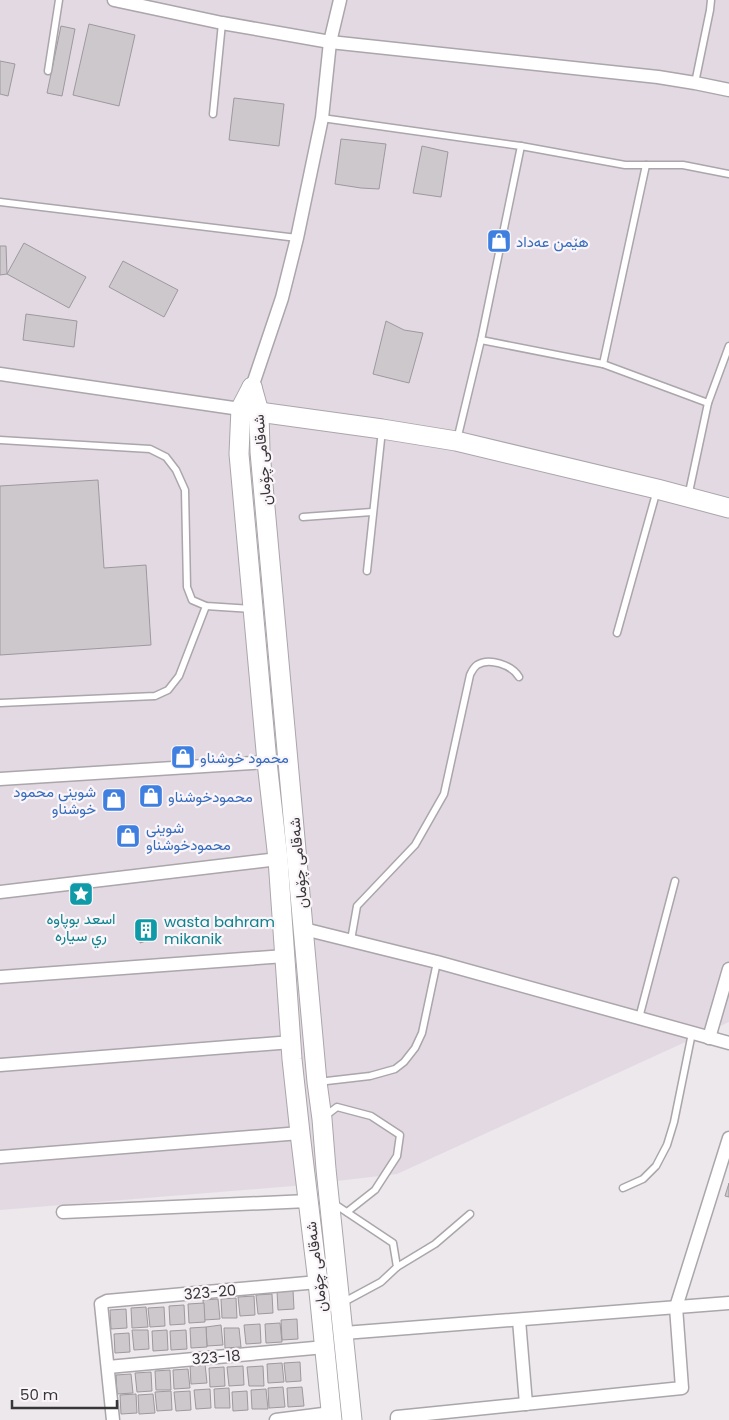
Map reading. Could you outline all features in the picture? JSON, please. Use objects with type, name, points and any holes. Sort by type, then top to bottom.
[{"type":"street","points":[[114,0],[222,23],[330,42],[695,83],[729,90]]},
{"type":"street","points":[[252,387],[282,298],[297,238],[322,118],[330,42],[340,0]]},
{"type":"street","points":[[0,374],[456,441],[729,508]]},
{"type":"street","name":"شەقامی چۆمان","points":[[252,387],[250,410],[239,454],[267,762],[278,859],[300,1133],[332,1417]]},
{"type":"street","name":"شەقامی چۆمان","points":[[250,410],[260,452],[317,1082],[352,1420]]},
{"type":"street","points":[[239,454],[260,452]]},
{"type":"street","points":[[0,779],[267,762]]},
{"type":"street","points":[[0,892],[278,859]]},
{"type":"street","points":[[304,928],[437,962],[729,1043]]},
{"type":"street","points":[[0,977],[285,956]]},
{"type":"street","points":[[709,1038],[729,969]]},
{"type":"street","points":[[0,1065],[292,1042]]},
{"type":"street","points":[[0,1157],[300,1133]]},
{"type":"street","points":[[397,1420],[397,1417],[482,1414],[526,1404],[682,1388],[676,1307],[729,1138]]},
{"type":"street","points":[[304,1171],[326,1169]]},
{"type":"street","points":[[63,1212],[308,1201]]},
{"type":"street","name":"323-20","points":[[108,1367],[101,1304],[107,1300],[318,1282]]},
{"type":"street","points":[[344,1333],[729,1303]]},
{"type":"street","points":[[519,1320],[526,1404]]},
{"type":"street","name":"323-18","points":[[108,1367],[325,1347]]},
{"type":"street","points":[[108,1367],[113,1420]]},
{"type":"street","points":[[276,1420],[332,1417]]},
{"type":"lane","points":[[48,71],[59,0]]},
{"type":"lane","points":[[695,83],[711,0]]},
{"type":"lane","points":[[213,114],[222,23]]},
{"type":"lane","points":[[322,118],[521,146],[625,165],[683,165],[729,174]]},
{"type":"lane","points":[[456,441],[481,340],[521,146]]},
{"type":"lane","points":[[603,364],[646,165]]},
{"type":"lane","points":[[0,202],[297,238]]},
{"type":"lane","points":[[481,340],[603,364],[708,403]]},
{"type":"lane","points":[[688,498],[708,403],[729,346]]},
{"type":"lane","points":[[367,571],[382,429]]},
{"type":"lane","points":[[0,440],[150,449],[166,457],[176,470],[184,490],[187,587],[192,600],[206,606],[253,609]]},
{"type":"lane","points":[[617,633],[657,489]]},
{"type":"lane","points":[[304,517],[372,512]]},
{"type":"lane","points":[[0,703],[155,696],[168,690],[179,676],[206,606]]},
{"type":"lane","points":[[351,940],[357,906],[415,846],[444,794],[470,675],[475,667],[483,662],[496,662],[516,672],[519,677]]},
{"type":"lane","points":[[639,1018],[675,881]]},
{"type":"lane","points":[[317,1082],[370,1076],[395,1069],[404,1062],[415,1048],[422,1033],[437,962]]},
{"type":"lane","points":[[623,1188],[642,1179],[656,1166],[666,1145],[674,1122],[692,1033]]},
{"type":"lane","points":[[322,1119],[337,1107],[370,1116],[400,1135],[397,1156],[375,1190],[347,1212]]},
{"type":"lane","points":[[330,1200],[393,1243],[397,1267]]},
{"type":"lane","points":[[340,1303],[381,1282],[397,1267],[435,1244],[470,1214]]},
{"type":"shaded area","points":[[0,0],[729,0],[729,1022],[397,1174],[293,1186],[0,1210]]},
{"type":"building","points":[[89,24],[135,35],[119,106],[73,95]]},
{"type":"building","points":[[61,26],[75,29],[62,96],[47,93]]},
{"type":"building","points":[[0,61],[15,64],[8,96],[0,94]]},
{"type":"building","points":[[234,98],[284,104],[279,146],[229,140]]},
{"type":"building","points":[[341,139],[386,144],[379,189],[335,184]]},
{"type":"building","points":[[422,146],[448,152],[441,197],[413,193]]},
{"type":"building","points":[[24,243],[86,277],[69,308],[7,274]]},
{"type":"building","points":[[0,246],[6,246],[7,274],[0,275]]},
{"type":"building","points":[[123,261],[178,290],[164,317],[109,287]]},
{"type":"building","points":[[26,314],[77,321],[74,347],[23,340]]},
{"type":"building","points":[[386,321],[404,330],[423,333],[409,383],[373,374]]},
{"type":"building","points":[[98,480],[104,568],[146,565],[151,645],[0,655],[0,486]]},
{"type":"building","name":"wasta bahram mikanik","points":[[153,921],[155,938],[140,943],[138,922]]},
{"type":"building","points":[[729,1183],[729,1197],[725,1196]]},
{"type":"building","points":[[293,1290],[294,1309],[278,1310],[277,1291]]},
{"type":"building","points":[[272,1294],[273,1313],[258,1314],[256,1295]]},
{"type":"building","points":[[254,1296],[255,1315],[240,1316],[238,1297]]},
{"type":"building","points":[[236,1298],[237,1318],[222,1318],[221,1299]]},
{"type":"building","points":[[218,1299],[220,1319],[204,1320],[203,1300]]},
{"type":"building","points":[[204,1303],[205,1322],[189,1323],[188,1304]]},
{"type":"building","points":[[184,1305],[185,1324],[170,1325],[169,1306]]},
{"type":"building","points":[[146,1307],[148,1327],[132,1328],[131,1308]]},
{"type":"building","points":[[164,1307],[165,1326],[150,1327],[148,1308]]},
{"type":"building","points":[[126,1309],[127,1328],[111,1329],[110,1310]]},
{"type":"building","points":[[297,1319],[298,1339],[282,1340],[281,1320]]},
{"type":"building","points":[[280,1323],[282,1342],[266,1343],[265,1324]]},
{"type":"building","points":[[260,1324],[261,1343],[246,1344],[244,1325]]},
{"type":"building","points":[[221,1325],[223,1345],[207,1346],[206,1327]]},
{"type":"building","points":[[206,1327],[207,1347],[191,1348],[190,1328]]},
{"type":"building","points":[[224,1328],[239,1328],[241,1347],[225,1348]]},
{"type":"building","points":[[132,1330],[148,1330],[149,1349],[134,1350]]},
{"type":"building","points":[[167,1330],[168,1350],[153,1351],[152,1331]]},
{"type":"building","points":[[186,1330],[187,1349],[171,1350],[170,1331]]},
{"type":"building","points":[[129,1333],[130,1352],[115,1353],[114,1334]]},
{"type":"building","points":[[300,1362],[301,1381],[286,1382],[284,1363]]},
{"type":"building","points":[[282,1363],[284,1382],[268,1383],[267,1364]]},
{"type":"building","points":[[205,1364],[207,1383],[191,1384],[190,1365]]},
{"type":"building","points":[[243,1366],[244,1385],[229,1386],[227,1367]]},
{"type":"building","points":[[263,1366],[264,1386],[249,1386],[247,1367]]},
{"type":"building","points":[[224,1367],[225,1386],[210,1387],[209,1368]]},
{"type":"building","points":[[188,1369],[190,1388],[174,1389],[173,1370]]},
{"type":"building","points":[[170,1370],[171,1390],[156,1390],[155,1371]]},
{"type":"building","points":[[151,1372],[152,1391],[137,1392],[135,1373]]},
{"type":"building","points":[[131,1374],[133,1393],[117,1394],[116,1375]]},
{"type":"building","points":[[283,1387],[285,1407],[269,1408],[268,1388]]},
{"type":"building","points":[[302,1387],[304,1406],[288,1407],[287,1388]]},
{"type":"building","points":[[229,1388],[230,1408],[215,1408],[214,1389]]},
{"type":"building","points":[[210,1389],[211,1408],[196,1409],[194,1390]]},
{"type":"building","points":[[266,1389],[268,1409],[252,1409],[251,1390]]},
{"type":"building","points":[[171,1391],[172,1410],[157,1411],[155,1392]]},
{"type":"building","points":[[190,1391],[191,1410],[176,1411],[174,1392]]},
{"type":"building","points":[[247,1391],[248,1410],[233,1411],[232,1392]]},
{"type":"building","points":[[136,1394],[137,1413],[121,1414],[120,1395]]},
{"type":"building","points":[[153,1394],[155,1413],[139,1414],[138,1395]]},
{"type":"place","name":"هێمن عەداد","points":[[499,241]]},
{"type":"place","name":"محمود خوشناو","points":[[183,757]]},
{"type":"place","name":"محمودخوشناو","points":[[151,796]]},
{"type":"place","name":"شوينى محمود خوشناو","points":[[114,800]]},
{"type":"place","name":"شوينى محمودخوشناو","points":[[128,836]]},
{"type":"place","name":"اسعد بوپاوه ري سياره","points":[[81,894]]},
{"type":"place","name":"wasta bahram mikanik","points":[[146,930]]}]
